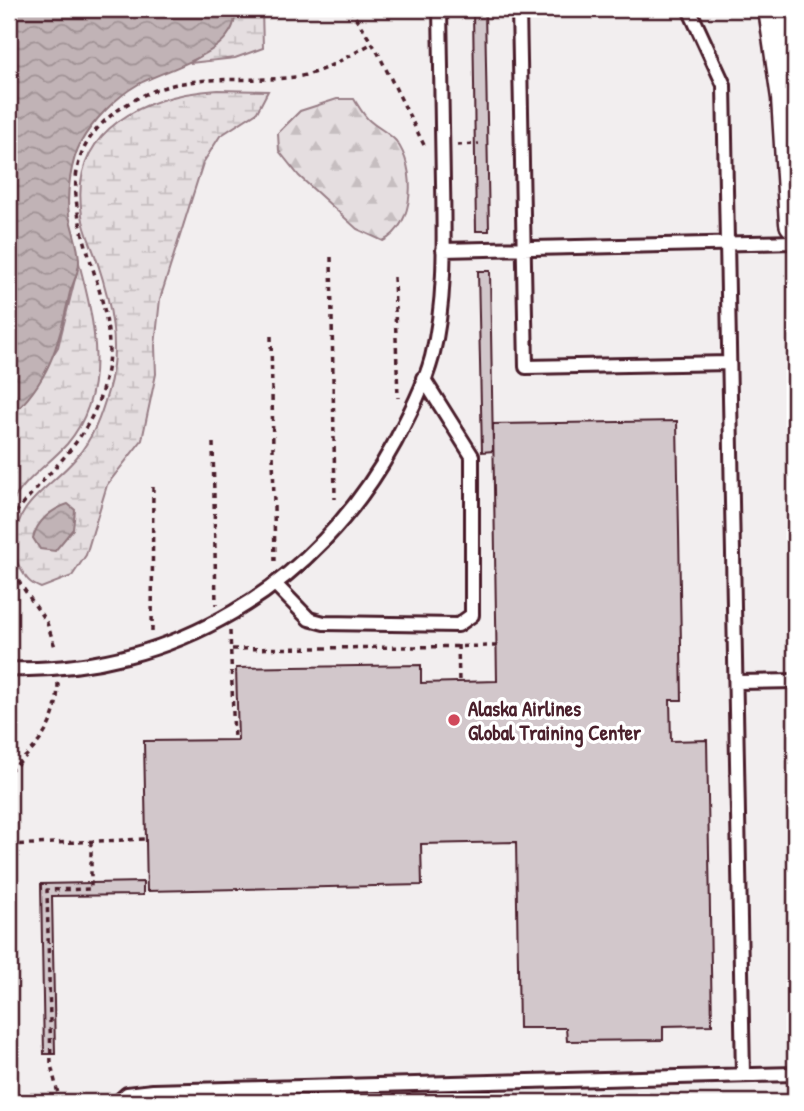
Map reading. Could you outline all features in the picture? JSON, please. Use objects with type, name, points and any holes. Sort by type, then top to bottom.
[{"type":"street","points":[[774,9],[787,98],[795,223]]},
{"type":"lane","points":[[9,669],[86,666],[152,650],[197,634],[275,584],[336,527],[382,465],[432,357],[443,250],[440,9]]},
{"type":"lane","points":[[519,9],[526,367],[729,363]]},
{"type":"lane","points":[[689,9],[724,85],[743,1075]]},
{"type":"lane","points":[[443,250],[795,242]]},
{"type":"lane","points":[[275,584],[309,619],[324,624],[458,625],[472,615],[472,456],[423,379]]},
{"type":"lane","points":[[736,682],[795,681]]},
{"type":"lane","points":[[118,1102],[127,1094],[153,1091],[795,1074]]},
{"type":"path","points":[[350,9],[373,43],[424,145],[430,146]]},
{"type":"path","points":[[9,532],[14,515],[88,429],[106,374],[105,320],[74,198],[83,155],[101,128],[136,99],[162,89],[207,78],[298,77],[314,73],[373,43]]},
{"type":"path","points":[[455,145],[478,144]]},
{"type":"path","points":[[331,257],[336,527]]},
{"type":"path","points":[[394,277],[399,433]]},
{"type":"path","points":[[271,336],[275,584]]},
{"type":"path","points":[[214,443],[216,603]]},
{"type":"path","points":[[152,650],[153,483]]},
{"type":"path","points":[[9,552],[15,576],[47,622],[57,653],[58,668],[57,705],[50,726],[35,750],[9,771]]},
{"type":"path","points":[[458,625],[459,682]]},
{"type":"path","points":[[232,634],[234,740]]},
{"type":"path","points":[[232,649],[497,646]]},
{"type":"path","points":[[9,845],[146,839]]},
{"type":"path","points":[[60,1102],[51,1065],[47,890],[91,889],[90,842]]},
{"type":"shaded area","points":[[9,9],[795,9],[795,1102],[9,1102]]},
{"type":"green space","points":[[235,9],[262,9],[263,48],[235,58],[190,63],[227,35],[235,19]]},
{"type":"green space","points":[[218,90],[268,91],[257,112],[220,136],[203,163],[160,299],[155,346],[156,374],[142,440],[107,485],[86,555],[72,576],[41,588],[28,580],[16,559],[16,531],[20,518],[36,497],[76,458],[92,435],[108,391],[114,358],[110,309],[82,215],[81,185],[87,159],[100,139],[118,122],[140,109],[164,99]]},
{"type":"green space","points":[[337,99],[354,99],[368,119],[390,135],[403,152],[410,181],[407,210],[394,234],[383,241],[357,229],[299,176],[279,151],[278,133],[300,111]]},
{"type":"green space","points":[[79,263],[90,309],[96,356],[90,402],[81,424],[67,444],[28,482],[9,508],[9,418],[17,411],[58,347]]},
{"type":"water","points":[[9,9],[235,9],[233,24],[226,37],[214,48],[129,90],[105,110],[81,142],[72,168],[68,197],[69,215],[79,256],[78,270],[51,361],[35,390],[9,418]]},
{"type":"water","points":[[68,504],[75,510],[73,529],[55,551],[40,549],[33,538],[38,526],[51,512]]},
{"type":"building","points":[[473,9],[485,9],[489,231],[476,231]]},
{"type":"building","points":[[478,271],[490,271],[493,451],[482,452]]},
{"type":"building","name":"Alaska Airlines Global Training Center","points":[[677,421],[682,700],[670,700],[671,741],[707,740],[712,1025],[663,1026],[663,1040],[567,1041],[566,1028],[519,1028],[516,842],[421,844],[422,885],[147,891],[144,741],[238,740],[236,668],[421,665],[421,683],[497,681],[493,424]]},
{"type":"building","points":[[143,882],[143,895],[52,896],[55,1054],[44,1054],[41,884]]},
{"type":"place","name":"Alaska Airlines Global Training Center","points":[[454,720]]}]
